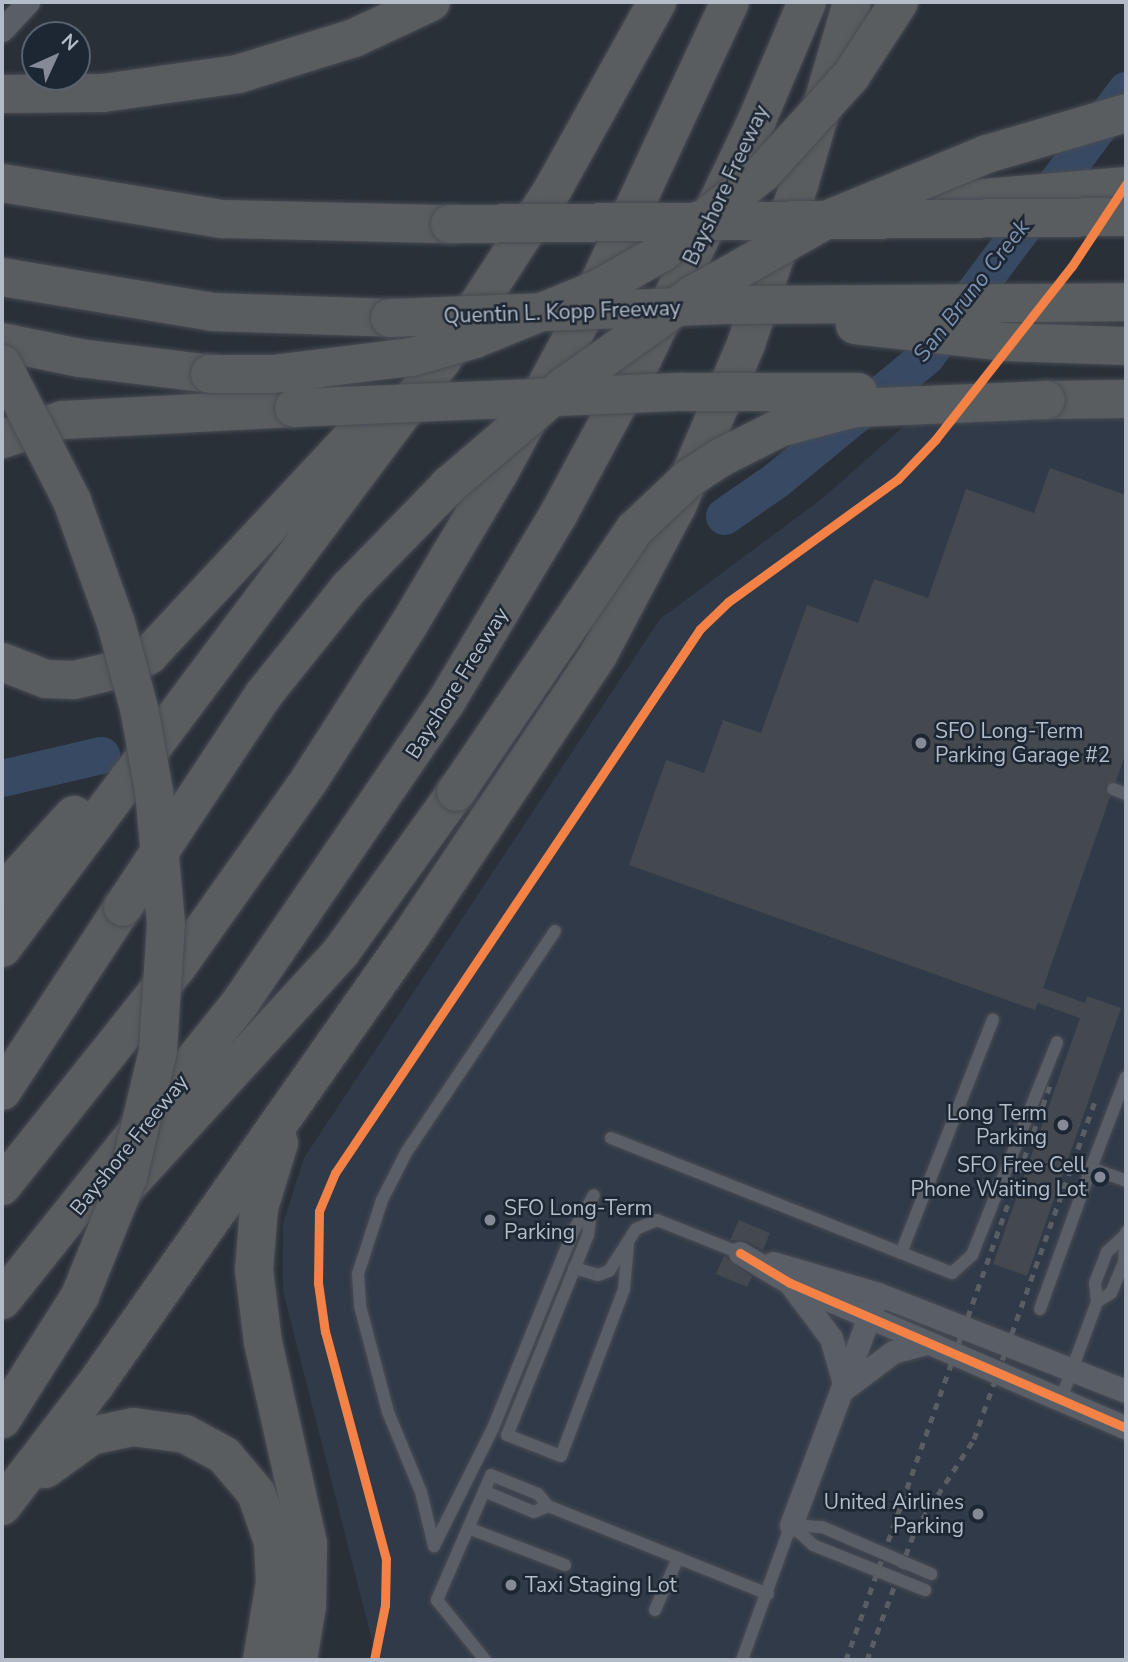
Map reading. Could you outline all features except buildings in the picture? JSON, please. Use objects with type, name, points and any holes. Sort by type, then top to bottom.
[{"type":"highway","points":[[13,95],[140,90],[238,74],[354,38],[431,2]]},
{"type":"highway","points":[[2,948],[442,360],[515,252],[657,2]]},
{"type":"highway","points":[[2,1186],[185,957],[316,769],[408,626],[573,337],[655,170],[730,2]]},
{"type":"highway","name":"Bayshore Freeway","points":[[2,1300],[242,1000],[454,691],[558,515],[643,358],[752,130],[807,2]]},
{"type":"highway","points":[[2,1506],[95,1385],[362,1006],[554,727],[640,581],[677,506],[774,267],[852,2]]},
{"type":"highway","points":[[2,342],[146,368],[273,374],[412,357],[540,316],[661,253],[763,173],[851,76],[899,2]]},
{"type":"highway","points":[[2,1091],[264,694],[349,588],[449,485],[565,386],[693,295],[826,220],[974,158],[1126,113]]},
{"type":"highway","points":[[2,662],[46,679],[74,680],[125,668],[169,637],[411,372],[508,245],[586,131]]},
{"type":"highway","points":[[2,183],[223,219],[450,224],[1126,217]]},
{"type":"highway","points":[[599,222],[1126,186]]},
{"type":"highway","name":"Quentin L. Kopp Freeway","points":[[2,277],[213,312],[390,318],[732,305],[1126,302]]},
{"type":"highway","points":[[732,305],[773,316],[1004,342],[1126,346]]},
{"type":"highway","points":[[2,364],[67,491],[116,623],[152,780],[166,933],[158,1051],[128,1177],[80,1296],[2,1419]]},
{"type":"highway","points":[[2,439],[63,420],[294,408],[767,390],[1046,400]]},
{"type":"highway","points":[[2,1309],[146,1169],[297,1004],[380,903],[635,529],[688,479],[720,457],[782,427],[855,408],[1126,399]]},
{"type":"highway","points":[[2,894],[92,795],[160,735]]},
{"type":"highway","points":[[298,1660],[307,1605],[307,1543],[263,1342],[254,1281],[255,1238],[266,1180],[281,1139],[362,1006]]},
{"type":"highway","points":[[2,1517],[54,1460],[91,1436],[145,1427],[198,1439],[224,1455],[247,1479],[269,1525],[275,1583],[262,1660]]},
{"type":"street","points":[[2,30],[28,2]]},
{"type":"street","points":[[740,1253],[790,1283],[867,1318],[1060,1403],[1126,1428]]},
{"type":"street","points":[[740,1253],[878,1294],[1126,1391]]},
{"type":"street","points":[[790,1283],[831,1338],[845,1388]]},
{"type":"street","points":[[791,1525],[845,1388],[867,1318],[878,1294]]},
{"type":"street","points":[[845,1388],[893,1352],[926,1343]]},
{"type":"lane","points":[[1113,789],[1126,794]]},
{"type":"lane","points":[[555,931],[406,1153],[382,1200],[358,1274],[360,1306],[388,1412],[421,1492],[434,1546],[493,1428],[574,1230],[594,1195],[588,1235],[507,1435],[561,1456],[624,1289],[628,1245]]},
{"type":"lane","points":[[901,1254],[993,1019]]},
{"type":"lane","points":[[611,1138],[951,1273],[972,1255],[1057,1042]]},
{"type":"lane","points":[[1040,1309],[1126,1077]]},
{"type":"lane","points":[[1091,1168],[1126,1181]]},
{"type":"lane","points":[[574,1268],[598,1276],[609,1271],[636,1229],[657,1220],[740,1253]]},
{"type":"lane","points":[[1097,1302],[1111,1293],[1124,1262],[1125,1233]]},
{"type":"lane","points":[[1060,1403],[1097,1302],[1095,1283],[1107,1252],[1125,1233]]},
{"type":"lane","points":[[485,1660],[437,1600],[491,1475],[538,1494],[548,1506],[768,1594]]},
{"type":"lane","points":[[484,1491],[534,1512],[548,1506]]},
{"type":"lane","points":[[791,1525],[822,1527],[932,1574]]},
{"type":"lane","points":[[791,1525],[813,1545],[925,1590]]},
{"type":"lane","points":[[742,1660],[791,1525]]},
{"type":"lane","points":[[468,1528],[565,1565]]},
{"type":"lane","points":[[654,1610],[678,1558]]},
{"type":"shaded area","points":[[1126,414],[1126,1660],[377,1660],[283,1291],[283,1223],[304,1158],[660,619],[823,498],[913,418]]},
{"type":"waterway","name":"San Bruno Creek","points":[[724,516],[777,479],[926,356],[1126,90]]},
{"type":"waterway","name":"San Bruno Creek","points":[[2,778],[101,755]]},
{"type":"railway","points":[[846,1660],[1052,1080]]},
{"type":"railway","points":[[867,1660],[915,1530],[974,1439],[1097,1096]]},
{"type":"cycle path","points":[[374,1660],[385,1605],[386,1559],[325,1332],[318,1283],[319,1211],[335,1173],[700,629],[728,602],[898,479],[935,440],[1072,266],[1126,184]]},
{"type":"cycle path","points":[[740,1253],[790,1283],[1126,1428]]},
{"type":"place","name":"SFO Long-Term Parking Garage #2","points":[[921,743]]},
{"type":"place","name":"Long Term Parking","points":[[1063,1125]]},
{"type":"place","name":"SFO Free Cell Phone Waiting Lot","points":[[1100,1177]]},
{"type":"place","name":"SFO Long-Term Parking","points":[[490,1220]]},
{"type":"place","name":"United Airlines Parking","points":[[978,1514]]},
{"type":"place","name":"Taxi Staging Lot","points":[[511,1585]]}]
